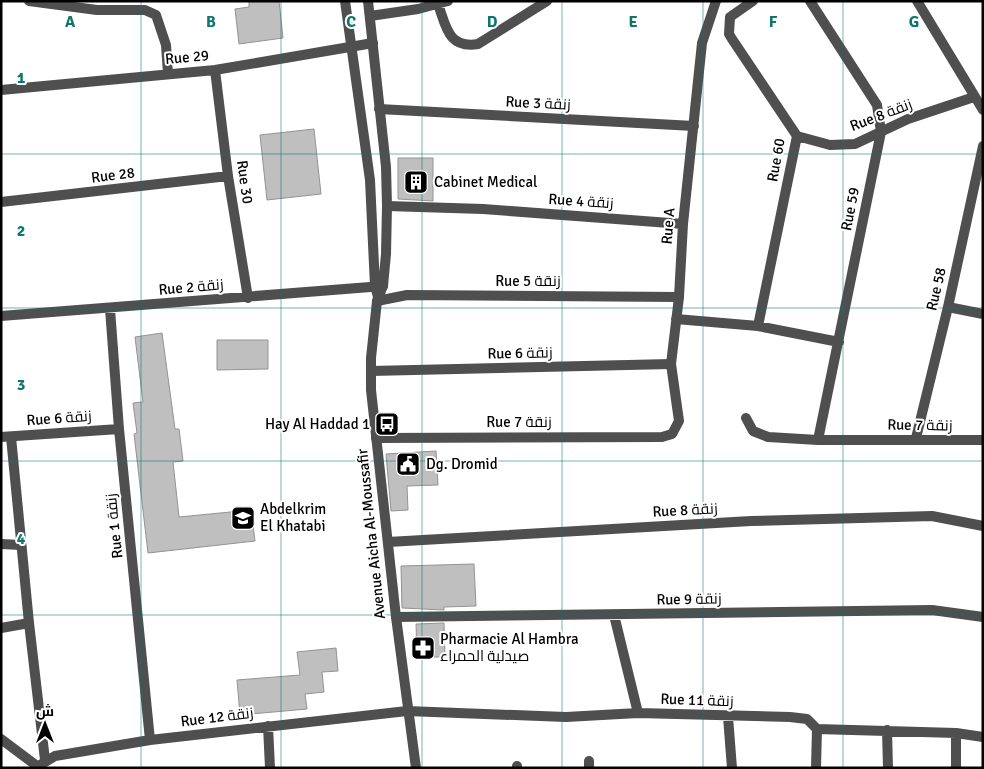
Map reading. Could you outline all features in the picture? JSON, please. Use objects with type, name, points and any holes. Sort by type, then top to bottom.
[{"type":"street","points":[[29,1],[97,10],[145,10],[156,15],[166,45],[168,74]]},
{"type":"street","name":"Avenue Aicha Al-Moussafir","points":[[345,1],[370,180],[378,293]]},
{"type":"street","name":"Avenue Aicha Al-Moussafir","points":[[368,1],[386,167],[386,206],[370,371],[396,617],[416,768]]},
{"type":"street","points":[[370,16],[443,3],[453,39],[462,45],[469,45],[478,44],[547,1]]},
{"type":"street","points":[[714,5],[730,16],[753,1]]},
{"type":"street","name":"Rue 59","points":[[810,1],[876,105],[880,132],[818,440]]},
{"type":"street","points":[[917,1],[983,110]]},
{"type":"street","name":"Rue A","points":[[662,437],[672,434],[680,422],[671,364],[679,297],[683,224],[702,43],[714,5]]},
{"type":"street","name":"Rue 60","points":[[730,16],[729,34],[797,136],[758,326]]},
{"type":"street","name":"Rue 29","points":[[1,90],[215,70],[373,42]]},
{"type":"street","name":"Rue 30","points":[[215,70],[228,176],[248,298]]},
{"type":"street","name":"Rue 8 زنقة","points":[[797,136],[830,145],[855,144],[908,119],[974,97]]},
{"type":"street","name":"Rue 3 زنقة","points":[[380,108],[694,126]]},
{"type":"street","name":"Rue 58","points":[[916,438],[948,307],[983,146]]},
{"type":"street","name":"Rue 28","points":[[1,202],[228,176]]},
{"type":"street","name":"Rue 4 زنقة","points":[[386,206],[483,209],[683,224]]},
{"type":"street","name":"Rue 5 زنقة","points":[[378,293],[407,295],[679,297]]},
{"type":"street","name":"Rue 2 زنقة","points":[[1,316],[248,298],[378,293]]},
{"type":"street","points":[[948,307],[983,314]]},
{"type":"street","name":"Rue 1 زنقة","points":[[110,309],[119,429],[150,740]]},
{"type":"street","points":[[676,318],[758,326],[839,342]]},
{"type":"street","name":"Rue 6 زنقة","points":[[370,371],[671,364]]},
{"type":"street","name":"Rue 7 زنقة","points":[[746,418],[749,428],[760,435],[818,440],[916,438],[983,440]]},
{"type":"street","name":"Rue 6 زنقة","points":[[6,437],[119,429]]},
{"type":"street","points":[[6,437],[21,545],[29,623],[39,765]]},
{"type":"street","name":"Rue 7 زنقة","points":[[376,438],[662,437]]},
{"type":"street","name":"Rue 8 زنقة","points":[[388,542],[741,522],[932,516],[983,526]]},
{"type":"street","points":[[1,544],[21,545]]},
{"type":"street","name":"Rue 9 زنقة","points":[[396,617],[932,610],[983,617]]},
{"type":"street","points":[[614,615],[638,713]]},
{"type":"street","points":[[1,628],[29,623]]},
{"type":"street","name":"Rue 12 زنقة","points":[[39,765],[55,756],[150,740],[407,711]]},
{"type":"street","name":"Rue 11 زنقة","points":[[407,711],[566,718],[638,713],[728,717],[790,717],[807,719],[817,729],[956,733],[983,737]]},
{"type":"street","points":[[728,717],[732,768]]},
{"type":"street","points":[[268,726],[270,768]]},
{"type":"street","points":[[816,768],[817,729]]},
{"type":"street","points":[[887,730],[888,768]]},
{"type":"street","points":[[956,733],[956,768]]},
{"type":"street","points":[[1,739],[39,765]]},
{"type":"building","points":[[249,1],[279,1],[283,38],[239,44],[235,9],[249,7]]},
{"type":"building","points":[[314,129],[321,194],[267,200],[260,135]]},
{"type":"building","name":"Cabinet Medical","points":[[398,158],[433,158],[433,201],[398,199]]},
{"type":"building","points":[[162,333],[175,429],[179,429],[183,461],[173,462],[179,517],[251,510],[255,541],[148,553],[134,434],[137,433],[133,403],[143,402],[135,337]]},
{"type":"building","points":[[217,340],[268,340],[268,369],[217,370]]},
{"type":"building","points":[[436,451],[438,485],[407,486],[408,510],[391,511],[386,454]]},
{"type":"building","points":[[474,564],[476,606],[444,607],[444,610],[402,608],[401,566]]},
{"type":"building","points":[[444,623],[445,657],[417,657],[416,624]]},
{"type":"building","points":[[336,648],[338,671],[322,672],[324,692],[305,694],[307,709],[240,715],[237,680],[300,675],[297,652]]},
{"type":"place","name":"Cabinet Medical","points":[[416,182]]},
{"type":"place","name":"Hay Al Haddad 1","points":[[387,424]]},
{"type":"place","name":"Dg. Dromid","points":[[408,464]]},
{"type":"place","name":"Abdelkrim El Khatabi","points":[[243,518]]},
{"type":"place","name":"Pharmacie Al Hambra صيدلية الحمراء","points":[[423,648]]}]
